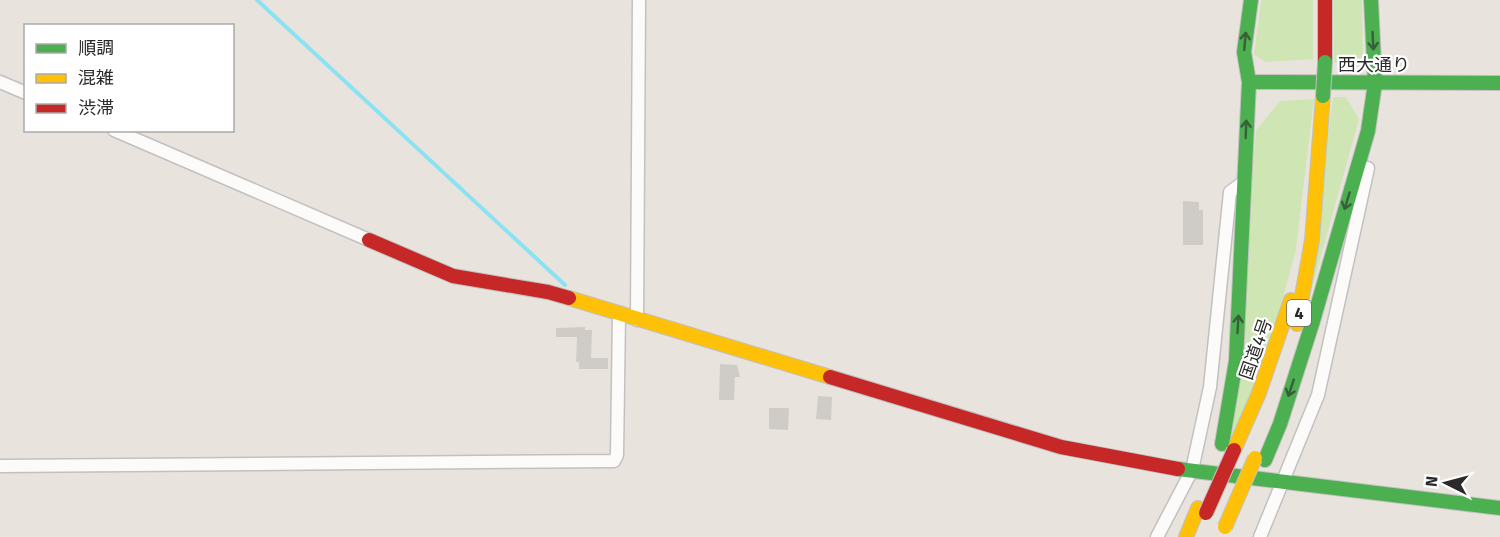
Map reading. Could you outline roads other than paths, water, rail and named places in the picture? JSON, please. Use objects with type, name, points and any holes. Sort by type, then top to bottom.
[{"type":"main road","points":[[1194,537],[1228,447],[1236,361],[1249,82],[1244,52],[1251,0]]},
{"type":"main road","name":"国道4号","points":[[1260,459],[1303,297],[1320,164],[1325,62],[1324,0]]},
{"type":"main road","points":[[1223,532],[1280,424],[1313,321],[1368,131],[1375,83],[1371,0]]},
{"type":"main road","name":"西大通り","points":[[1249,82],[1500,83]]},
{"type":"main road","name":"国道4号","points":[[1228,447],[1259,393],[1282,332],[1298,273],[1320,164]]},
{"type":"main road","points":[[369,240],[453,276],[548,292],[1014,435],[1130,462],[1283,484],[1500,508]]},
{"type":"main road","points":[[1186,537],[1202,511]]},
{"type":"street","points":[[637,320],[639,0]]},
{"type":"street","points":[[0,82],[24,92]]},
{"type":"street","points":[[1260,537],[1318,395],[1372,149],[1368,131]]},
{"type":"street","points":[[119,132],[369,240]]},
{"type":"street","points":[[1157,537],[1192,470],[1210,387],[1230,192],[1244,181]]},
{"type":"street","points":[[0,466],[614,461],[617,455],[619,315]]},
{"type":"waterway","points":[[257,0],[565,285]]}]
